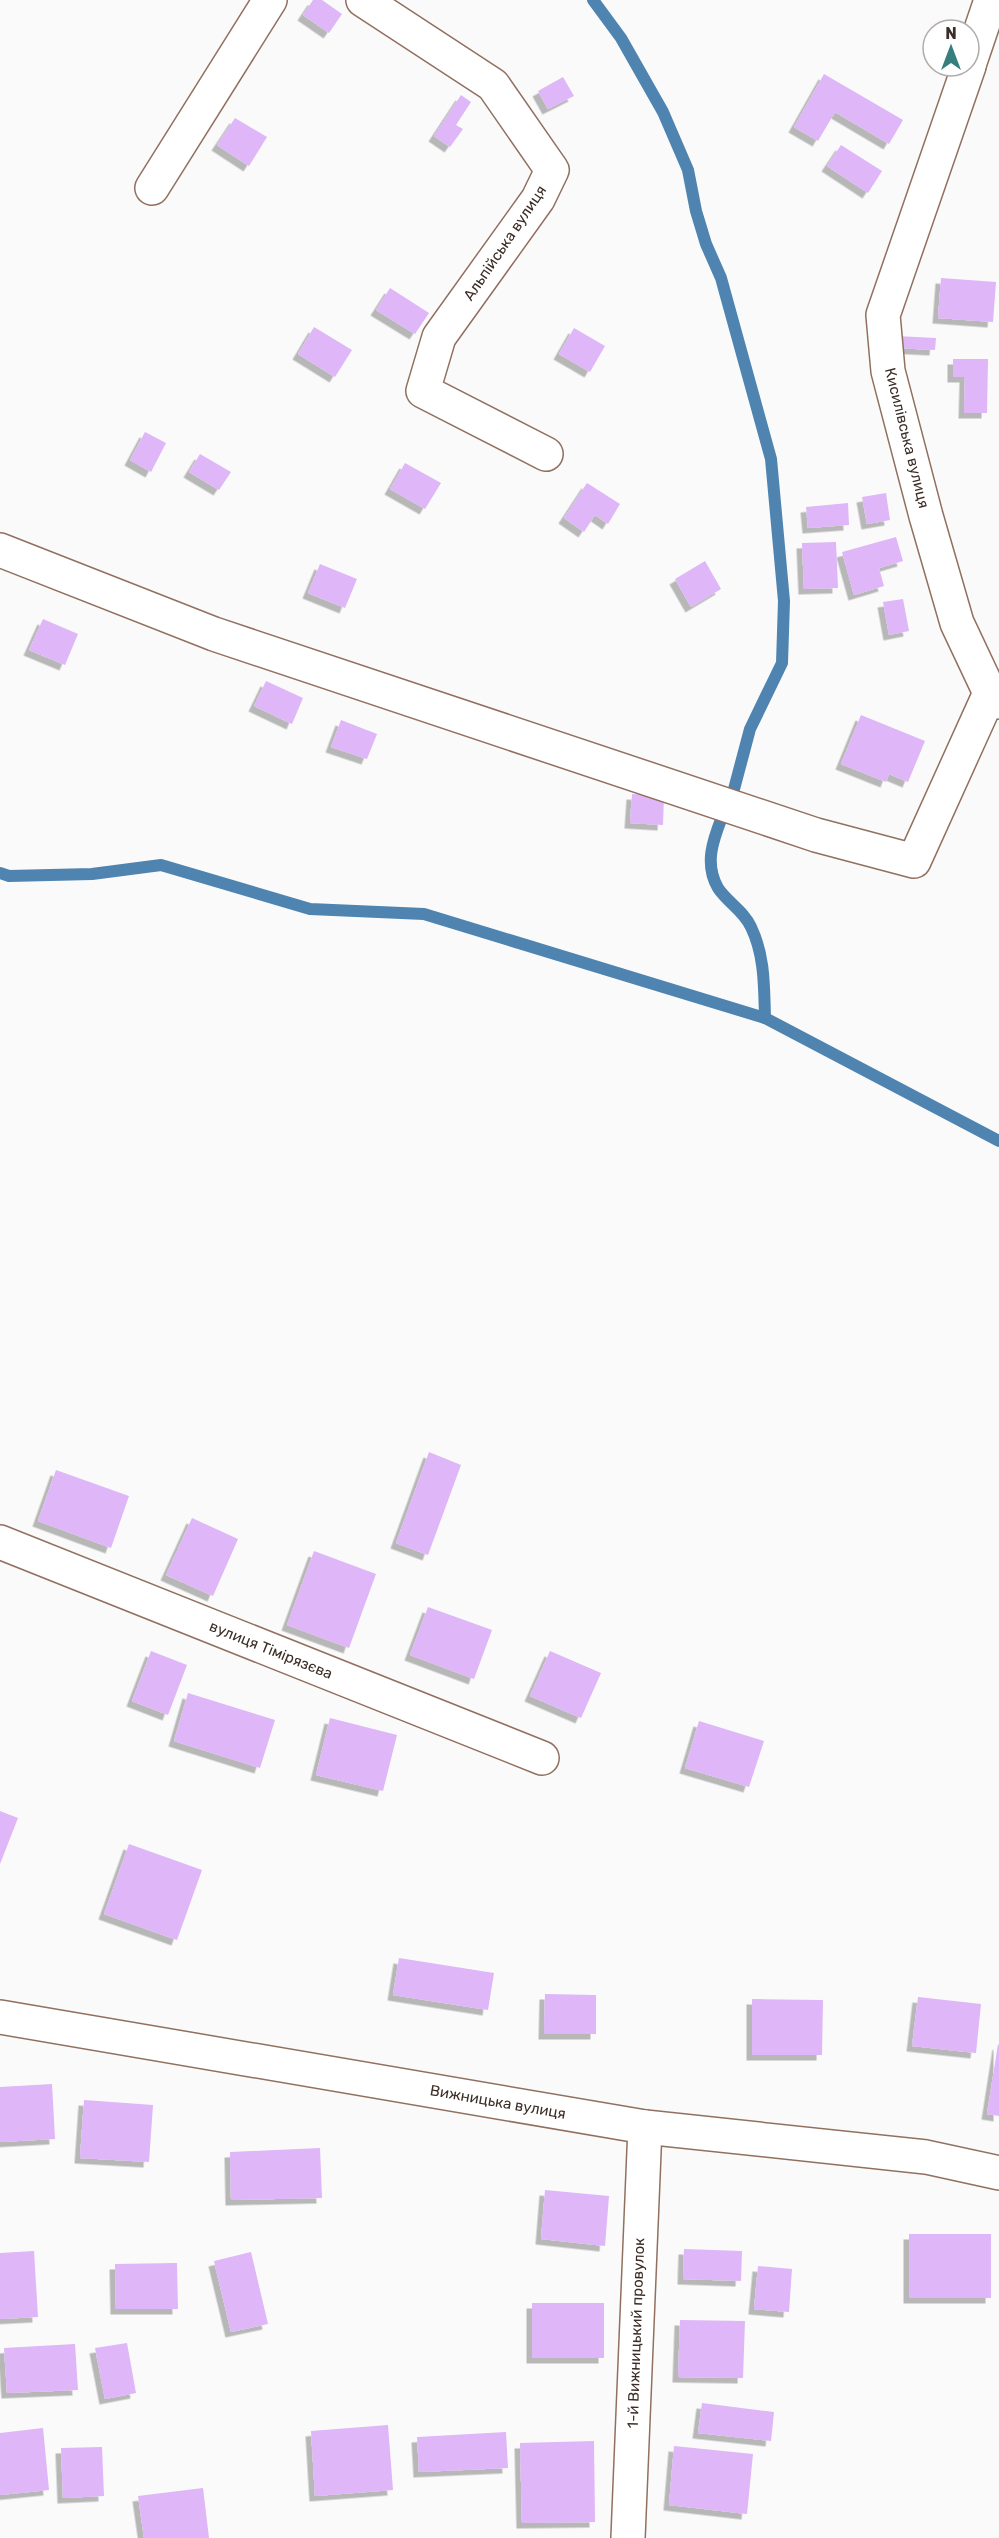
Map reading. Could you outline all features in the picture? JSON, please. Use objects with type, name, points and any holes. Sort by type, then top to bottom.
[{"type":"street","points":[[152,188],[270,0]]},
{"type":"street","name":"Альпійська вулиця","points":[[363,0],[492,85],[552,170],[538,199],[439,337],[423,391],[546,454]]},
{"type":"street","name":"Кисилівська вулиця","points":[[981,32],[992,0]]},
{"type":"street","name":"Кисилівська вулиця","points":[[965,78],[883,315],[888,371],[926,516],[957,622],[994,697]]},
{"type":"street","points":[[0,550],[214,634],[816,835],[914,861],[994,697]]},
{"type":"street","name":"вулиця Тімірязєва","points":[[0,1542],[542,1758]]},
{"type":"street","name":"Вижницька вулиця","points":[[0,2017],[645,2127],[926,2157],[999,2173]]},
{"type":"street","name":"1-й Вижницький провулок","points":[[628,2538],[645,2127]]},
{"type":"building","points":[[313,0],[322,0],[342,14],[329,33],[303,15]]},
{"type":"building","points":[[824,74],[903,120],[889,144],[835,112],[818,141],[794,127]]},
{"type":"building","points":[[563,77],[574,96],[548,109],[538,91]]},
{"type":"building","points":[[461,95],[471,102],[456,125],[463,129],[450,147],[434,136]]},
{"type":"building","points":[[235,118],[267,137],[249,166],[217,145]]},
{"type":"building","points":[[841,145],[882,171],[868,193],[827,166]]},
{"type":"building","points":[[941,278],[996,282],[993,322],[938,318]]},
{"type":"building","points":[[390,288],[429,313],[415,334],[376,310]]},
{"type":"building","points":[[314,327],[352,350],[335,377],[298,354]]},
{"type":"building","points":[[574,328],[605,346],[590,372],[559,354]]},
{"type":"building","points":[[896,336],[936,338],[935,350],[895,348]]},
{"type":"building","points":[[953,359],[988,359],[987,413],[964,413],[965,377],[953,377]]},
{"type":"building","points":[[145,432],[166,443],[151,472],[130,460]]},
{"type":"building","points":[[200,454],[231,472],[219,490],[189,472]]},
{"type":"building","points":[[405,463],[441,483],[425,509],[390,489]]},
{"type":"building","points":[[587,483],[620,504],[608,524],[595,515],[584,532],[564,518]]},
{"type":"building","points":[[886,493],[890,520],[867,524],[862,497]]},
{"type":"building","points":[[848,503],[849,525],[808,528],[806,507]]},
{"type":"building","points":[[896,537],[903,561],[879,568],[884,586],[854,595],[842,552]]},
{"type":"building","points":[[836,542],[838,588],[804,589],[802,543]]},
{"type":"building","points":[[705,561],[721,589],[691,607],[675,579]]},
{"type":"building","points":[[320,564],[357,579],[345,608],[308,593]]},
{"type":"building","points":[[903,599],[909,631],[889,635],[883,602]]},
{"type":"building","points":[[43,619],[78,634],[65,665],[29,650]]},
{"type":"building","points":[[266,681],[303,698],[292,724],[254,706]]},
{"type":"building","points":[[861,715],[925,741],[908,782],[889,774],[886,782],[841,764]]},
{"type":"building","points":[[341,720],[377,734],[367,759],[331,747]]},
{"type":"building","points":[[632,794],[664,796],[663,825],[630,823]]},
{"type":"building","points":[[429,1452],[461,1465],[428,1555],[396,1543]]},
{"type":"building","points":[[56,1470],[129,1496],[111,1548],[38,1521]]},
{"type":"building","points":[[192,1518],[238,1539],[213,1596],[166,1575]]},
{"type":"building","points":[[314,1551],[376,1574],[349,1648],[287,1625]]},
{"type":"building","points":[[428,1607],[492,1630],[474,1679],[410,1655]]},
{"type":"building","points":[[151,1651],[187,1665],[168,1715],[132,1701]]},
{"type":"building","points":[[550,1651],[601,1673],[581,1718],[530,1696]]},
{"type":"building","points":[[188,1693],[275,1720],[260,1768],[174,1741]]},
{"type":"building","points":[[330,1718],[397,1735],[383,1791],[316,1775]]},
{"type":"building","points":[[699,1721],[764,1741],[749,1787],[685,1768]]},
{"type":"building","points":[[0,1811],[18,1818],[0,1864]]},
{"type":"building","points":[[129,1844],[202,1870],[177,1940],[104,1914]]},
{"type":"building","points":[[399,1958],[494,1973],[488,2010],[393,1995]]},
{"type":"building","points":[[545,1994],[596,1995],[596,2034],[544,2034]]},
{"type":"building","points":[[918,1997],[981,2004],[976,2053],[912,2046]]},
{"type":"building","points":[[752,1999],[823,2000],[822,2055],[752,2055]]},
{"type":"building","points":[[999,2045],[999,2116],[987,2114]]},
{"type":"building","points":[[52,2084],[55,2139],[0,2142],[0,2087]]},
{"type":"building","points":[[84,2100],[153,2105],[149,2162],[80,2158]]},
{"type":"building","points":[[320,2148],[322,2198],[231,2200],[230,2152]]},
{"type":"building","points":[[545,2190],[609,2196],[605,2246],[541,2239]]},
{"type":"building","points":[[909,2234],[991,2234],[991,2298],[909,2298]]},
{"type":"building","points":[[684,2249],[742,2251],[741,2281],[683,2279]]},
{"type":"building","points":[[34,2251],[38,2317],[0,2319],[0,2253]]},
{"type":"building","points":[[251,2252],[268,2324],[231,2332],[214,2261]]},
{"type":"building","points":[[177,2263],[178,2309],[116,2309],[115,2264]]},
{"type":"building","points":[[758,2266],[792,2269],[789,2312],[754,2309]]},
{"type":"building","points":[[532,2303],[604,2303],[604,2358],[532,2358]]},
{"type":"building","points":[[680,2320],[745,2321],[743,2378],[678,2377]]},
{"type":"building","points":[[127,2343],[136,2393],[105,2399],[95,2348]]},
{"type":"building","points":[[75,2344],[78,2390],[7,2393],[4,2348]]},
{"type":"building","points":[[702,2403],[774,2412],[771,2441],[698,2433]]},
{"type":"building","points":[[388,2425],[393,2490],[315,2496],[311,2431]]},
{"type":"building","points":[[43,2428],[49,2490],[0,2495],[0,2433]]},
{"type":"building","points":[[506,2432],[508,2468],[419,2472],[417,2437]]},
{"type":"building","points":[[594,2441],[595,2522],[522,2523],[520,2443]]},
{"type":"building","points":[[674,2446],[753,2454],[747,2514],[669,2505]]},
{"type":"building","points":[[102,2447],[104,2496],[63,2498],[61,2448]]},
{"type":"building","points":[[203,2488],[209,2538],[144,2538],[138,2496]]},
{"type":"waterway","points":[[593,0],[621,38],[663,112],[688,170],[696,211],[706,244],[721,278],[771,459],[784,601],[782,663],[750,729],[733,793]]},
{"type":"waterway","points":[[722,817],[711,852],[711,870],[718,888],[744,916],[756,938],[763,972],[765,1018]]},
{"type":"waterway","points":[[0,873],[9,876],[92,874],[161,865],[310,909],[424,914],[765,1018],[999,1141]]}]
